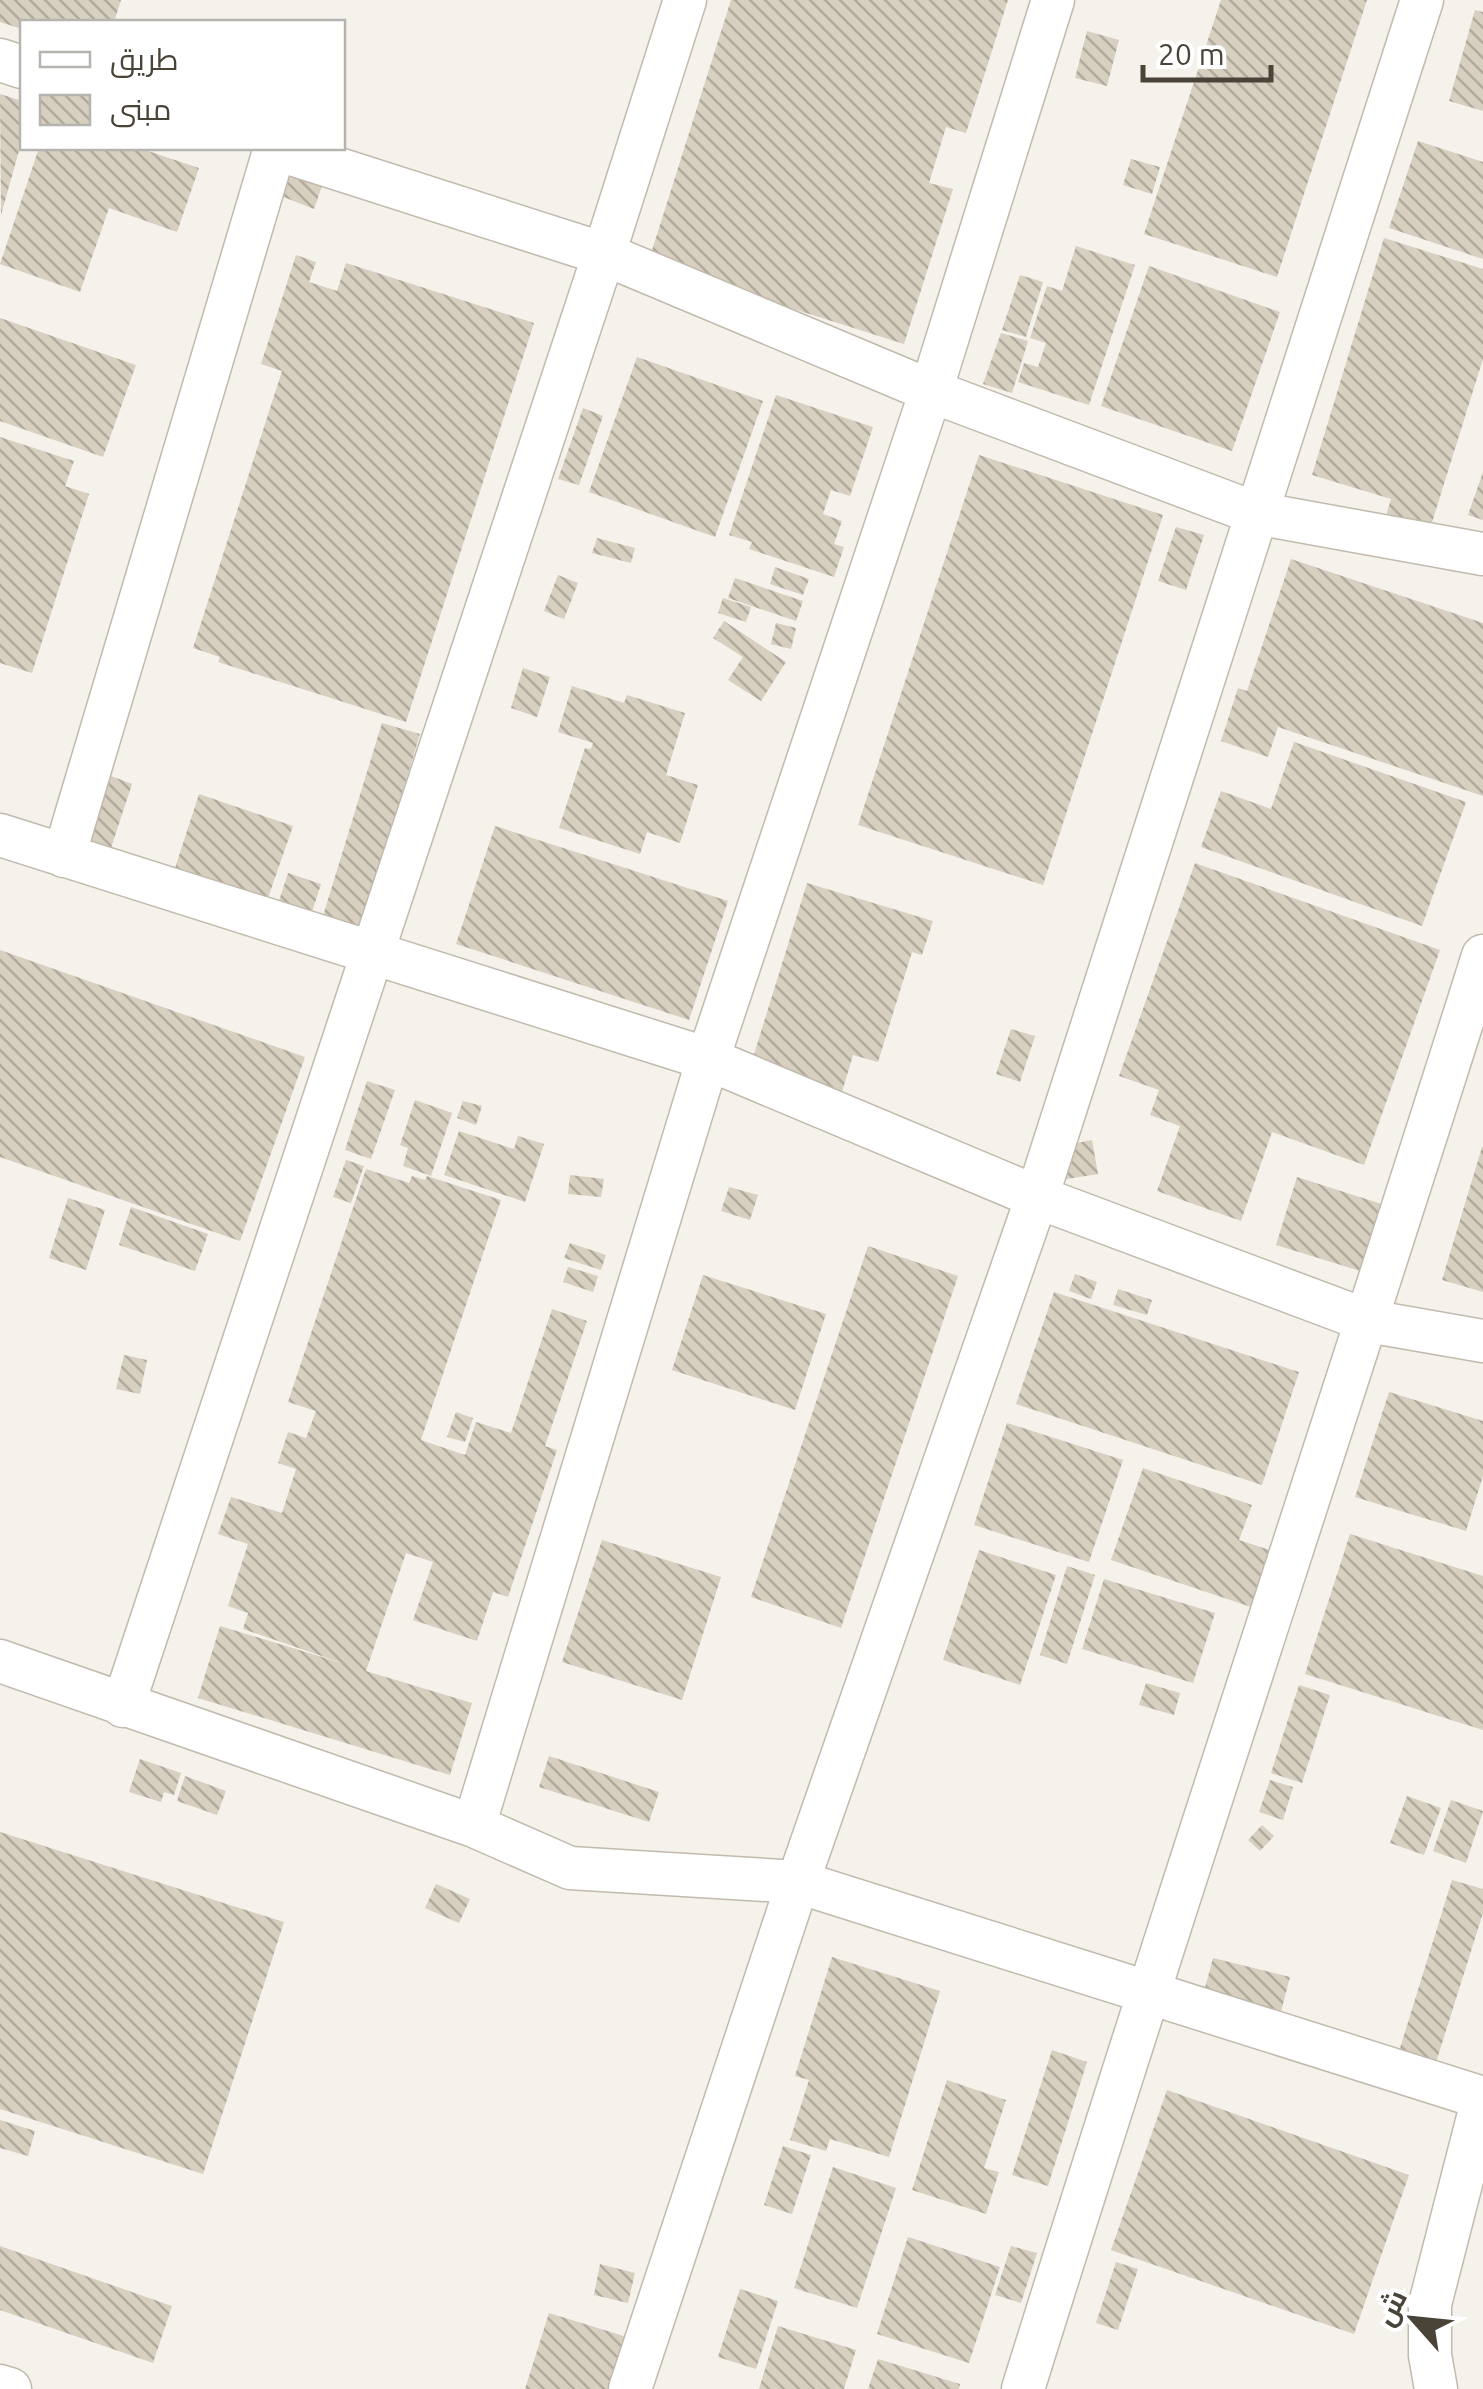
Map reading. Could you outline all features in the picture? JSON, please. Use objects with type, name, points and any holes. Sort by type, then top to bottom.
[{"type":"street","points":[[123,1706],[686,0]]},
{"type":"street","points":[[474,1826],[708,1059],[931,391],[1053,0]]},
{"type":"street","points":[[630,2389],[798,1882],[1038,1196],[1422,0]]},
{"type":"street","points":[[64,856],[273,150]]},
{"type":"street","points":[[280,150],[604,254],[931,391],[1255,513],[1483,554]]},
{"type":"street","points":[[0,835],[708,1059],[1038,1196],[1368,1320],[1483,1340]]},
{"type":"street","points":[[1023,2389],[1147,1992],[1483,956]]},
{"type":"street","points":[[0,1661],[474,1826],[570,1868],[798,1882],[1483,2098],[1430,2304],[1430,2355],[1436,2389]]},
{"type":"street","points":[[0,2386],[10,2389]]},
{"type":"building","points":[[0,0],[121,0],[115,20],[20,20],[20,28],[0,22]]},
{"type":"building","points":[[731,0],[1008,0],[966,133],[946,127],[929,183],[953,189],[904,344],[648,263]]},
{"type":"building","points":[[1221,0],[1367,0],[1277,277],[1144,234]]},
{"type":"building","points":[[1475,10],[1483,12],[1483,111],[1449,101]]},
{"type":"building","points":[[1087,31],[1119,40],[1107,86],[1075,78]]},
{"type":"building","points":[[0,94],[20,100],[20,147],[1,215]]},
{"type":"building","points":[[1418,141],[1483,162],[1483,259],[1389,228]]},
{"type":"building","points":[[38,150],[145,150],[199,168],[177,232],[109,208],[80,292],[0,264]]},
{"type":"building","points":[[1131,159],[1160,167],[1152,194],[1123,185]]},
{"type":"building","points":[[291,168],[324,180],[314,209],[281,196]]},
{"type":"building","points":[[1384,238],[1483,269],[1483,359],[1429,532],[1385,519],[1391,499],[1312,475]]},
{"type":"building","points":[[1076,246],[1135,265],[1089,405],[1018,382],[1024,363],[1038,367],[1046,343],[1030,338],[1047,286],[1062,291]]},
{"type":"building","points":[[296,255],[316,262],[309,282],[337,291],[346,263],[534,323],[406,722],[218,662],[220,657],[193,648],[282,371],[261,364]]},
{"type":"building","points":[[1149,266],[1280,312],[1232,451],[1101,406]]},
{"type":"building","points":[[1020,275],[1043,282],[1026,337],[1002,330]]},
{"type":"building","points":[[0,318],[136,365],[103,457],[0,421]]},
{"type":"building","points":[[1001,333],[1028,341],[1012,393],[983,384]]},
{"type":"building","points":[[637,357],[763,401],[715,537],[589,492]]},
{"type":"building","points":[[776,395],[873,427],[850,496],[831,490],[823,514],[842,521],[834,544],[844,547],[834,577],[749,549],[752,542],[729,535]]},
{"type":"building","points":[[583,408],[603,416],[579,485],[558,479]]},
{"type":"building","points":[[0,437],[74,461],[65,486],[89,494],[32,673],[0,663]]},
{"type":"building","points":[[979,455],[1163,515],[1043,885],[858,825]]},
{"type":"building","points":[[1483,472],[1483,520],[1468,515]]},
{"type":"building","points":[[1176,527],[1204,535],[1186,590],[1158,581]]},
{"type":"building","points":[[597,538],[635,548],[631,563],[592,553]]},
{"type":"building","points":[[1291,559],[1483,623],[1483,796],[1278,727],[1268,757],[1221,741],[1238,688],[1247,691]]},
{"type":"building","points":[[775,567],[809,579],[803,595],[770,584]]},
{"type":"building","points":[[558,575],[578,583],[564,619],[544,611]]},
{"type":"building","points":[[735,578],[803,601],[796,621],[728,598]]},
{"type":"building","points":[[723,598],[751,607],[746,622],[718,613]]},
{"type":"building","points":[[724,621],[786,662],[761,701],[728,680],[743,657],[713,638]]},
{"type":"building","points":[[776,623],[796,628],[791,649],[771,644]]},
{"type":"building","points":[[523,668],[550,677],[537,717],[511,708]]},
{"type":"building","points":[[572,686],[624,703],[627,695],[685,713],[666,775],[698,785],[680,843],[647,832],[640,854],[559,828],[585,748],[591,749],[593,743],[558,732]]},
{"type":"building","points":[[382,723],[420,734],[358,940],[319,929]]},
{"type":"building","points":[[1294,742],[1466,802],[1422,926],[1201,847],[1221,791],[1271,809]]},
{"type":"building","points":[[111,776],[132,784],[110,851],[88,844]]},
{"type":"building","points":[[199,794],[293,826],[268,898],[175,868]]},
{"type":"building","points":[[495,826],[728,901],[689,1020],[456,944]]},
{"type":"building","points":[[1195,863],[1440,950],[1364,1165],[1272,1132],[1241,1221],[1157,1191],[1180,1126],[1150,1115],[1159,1090],[1119,1076]]},
{"type":"building","points":[[288,873],[321,884],[310,918],[277,907]]},
{"type":"building","points":[[807,883],[933,921],[922,955],[912,952],[878,1062],[853,1055],[842,1092],[751,1064]]},
{"type":"building","points":[[0,950],[305,1057],[240,1241],[0,1157]]},
{"type":"building","points":[[1011,1029],[1035,1036],[1020,1082],[996,1074]]},
{"type":"building","points":[[367,1081],[395,1090],[371,1159],[345,1150]]},
{"type":"building","points":[[415,1100],[452,1113],[431,1176],[403,1166],[408,1148],[400,1145]]},
{"type":"building","points":[[463,1101],[482,1106],[476,1125],[457,1118]]},
{"type":"building","points":[[459,1131],[514,1149],[518,1136],[544,1144],[525,1202],[444,1175]]},
{"type":"building","points":[[1092,1140],[1098,1174],[1061,1180],[1056,1147]]},
{"type":"building","points":[[1483,1147],[1483,1292],[1442,1280]]},
{"type":"building","points":[[346,1160],[364,1166],[351,1203],[333,1197]]},
{"type":"building","points":[[366,1169],[409,1183],[412,1176],[425,1180],[427,1176],[501,1200],[421,1440],[465,1455],[476,1422],[511,1433],[552,1309],[587,1321],[545,1446],[557,1450],[508,1597],[493,1592],[477,1641],[413,1620],[433,1562],[406,1553],[366,1671],[472,1703],[450,1775],[198,1698],[220,1626],[345,1664],[243,1629],[248,1613],[228,1606],[248,1544],[218,1534],[231,1497],[282,1513],[296,1469],[278,1463],[288,1432],[306,1438],[316,1411],[288,1402]]},
{"type":"building","points":[[570,1175],[604,1179],[601,1197],[568,1194]]},
{"type":"building","points":[[1297,1177],[1391,1207],[1370,1274],[1276,1245]]},
{"type":"building","points":[[729,1187],[758,1195],[750,1220],[721,1211]]},
{"type":"building","points":[[68,1198],[105,1210],[86,1270],[49,1258]]},
{"type":"building","points":[[131,1207],[208,1234],[195,1271],[119,1245]]},
{"type":"building","points":[[570,1243],[606,1255],[601,1270],[564,1258]]},
{"type":"building","points":[[868,1246],[958,1276],[841,1628],[751,1597]]},
{"type":"building","points":[[568,1267],[598,1276],[593,1292],[563,1282]]},
{"type":"building","points":[[1075,1274],[1097,1282],[1091,1299],[1069,1291]]},
{"type":"building","points":[[703,1275],[826,1314],[795,1410],[672,1370]]},
{"type":"building","points":[[1118,1289],[1152,1300],[1147,1315],[1113,1305]]},
{"type":"building","points":[[1054,1292],[1299,1372],[1262,1485],[1016,1404]]},
{"type":"building","points":[[124,1355],[147,1360],[140,1394],[116,1389]]},
{"type":"building","points":[[1389,1392],[1483,1421],[1483,1476],[1466,1531],[1355,1497]]},
{"type":"building","points":[[456,1412],[473,1418],[465,1442],[447,1437]]},
{"type":"building","points":[[1007,1423],[1123,1460],[1089,1562],[974,1525]]},
{"type":"building","points":[[1143,1468],[1252,1505],[1239,1540],[1273,1551],[1254,1608],[1111,1560]]},
{"type":"building","points":[[1350,1534],[1483,1576],[1483,1730],[1305,1674]]},
{"type":"building","points":[[602,1540],[721,1577],[682,1700],[562,1662]]},
{"type":"building","points":[[979,1550],[1056,1575],[1020,1685],[943,1660]]},
{"type":"building","points":[[1067,1566],[1095,1575],[1067,1664],[1040,1655]]},
{"type":"building","points":[[1104,1579],[1215,1613],[1193,1683],[1082,1649]]},
{"type":"building","points":[[1146,1683],[1180,1693],[1174,1715],[1139,1705]]},
{"type":"building","points":[[1299,1685],[1330,1695],[1302,1783],[1271,1773]]},
{"type":"building","points":[[549,1756],[659,1792],[649,1822],[539,1787]]},
{"type":"building","points":[[140,1759],[181,1773],[174,1795],[164,1792],[161,1802],[129,1792]]},
{"type":"building","points":[[185,1776],[226,1791],[217,1815],[177,1801]]},
{"type":"building","points":[[1270,1780],[1293,1787],[1283,1820],[1259,1812]]},
{"type":"building","points":[[1407,1796],[1441,1808],[1424,1855],[1390,1843]]},
{"type":"building","points":[[1451,1800],[1483,1811],[1466,1863],[1433,1851]]},
{"type":"building","points":[[1262,1825],[1274,1836],[1260,1851],[1248,1840]]},
{"type":"building","points":[[0,1832],[284,1922],[203,2174],[0,2109]]},
{"type":"building","points":[[1452,1880],[1483,1889],[1483,1913],[1433,2072],[1396,2061]]},
{"type":"building","points":[[436,1884],[470,1899],[459,1923],[425,1908]]},
{"type":"building","points":[[832,1957],[940,1991],[889,2157],[830,2139],[826,2151],[790,2140],[809,2080],[795,2076]]},
{"type":"building","points":[[1213,1958],[1290,1977],[1279,2019],[1202,1999]]},
{"type":"building","points":[[1052,2050],[1087,2062],[1048,2186],[1012,2175]]},
{"type":"building","points":[[947,2080],[1006,2100],[984,2168],[999,2172],[986,2214],[912,2190]]},
{"type":"building","points":[[1167,2090],[1409,2175],[1354,2334],[1111,2250]]},
{"type":"building","points":[[0,2120],[35,2131],[28,2156],[0,2148]]},
{"type":"building","points":[[783,2146],[811,2155],[792,2214],[764,2205]]},
{"type":"building","points":[[833,2167],[896,2188],[857,2308],[794,2288]]},
{"type":"building","points":[[908,2237],[1000,2267],[969,2363],[877,2334]]},
{"type":"building","points":[[0,2246],[172,2306],[153,2363],[0,2310]]},
{"type":"building","points":[[1011,2246],[1037,2253],[1021,2303],[995,2295]]},
{"type":"building","points":[[1116,2262],[1138,2269],[1118,2330],[1096,2323]]},
{"type":"building","points":[[600,2264],[635,2273],[628,2303],[594,2295]]},
{"type":"building","points":[[740,2289],[778,2301],[756,2369],[718,2357]]},
{"type":"building","points":[[549,2313],[627,2337],[611,2389],[525,2389]]},
{"type":"building","points":[[778,2326],[856,2350],[844,2389],[759,2389]]},
{"type":"building","points":[[878,2359],[960,2384],[959,2389],[868,2389]]}]
